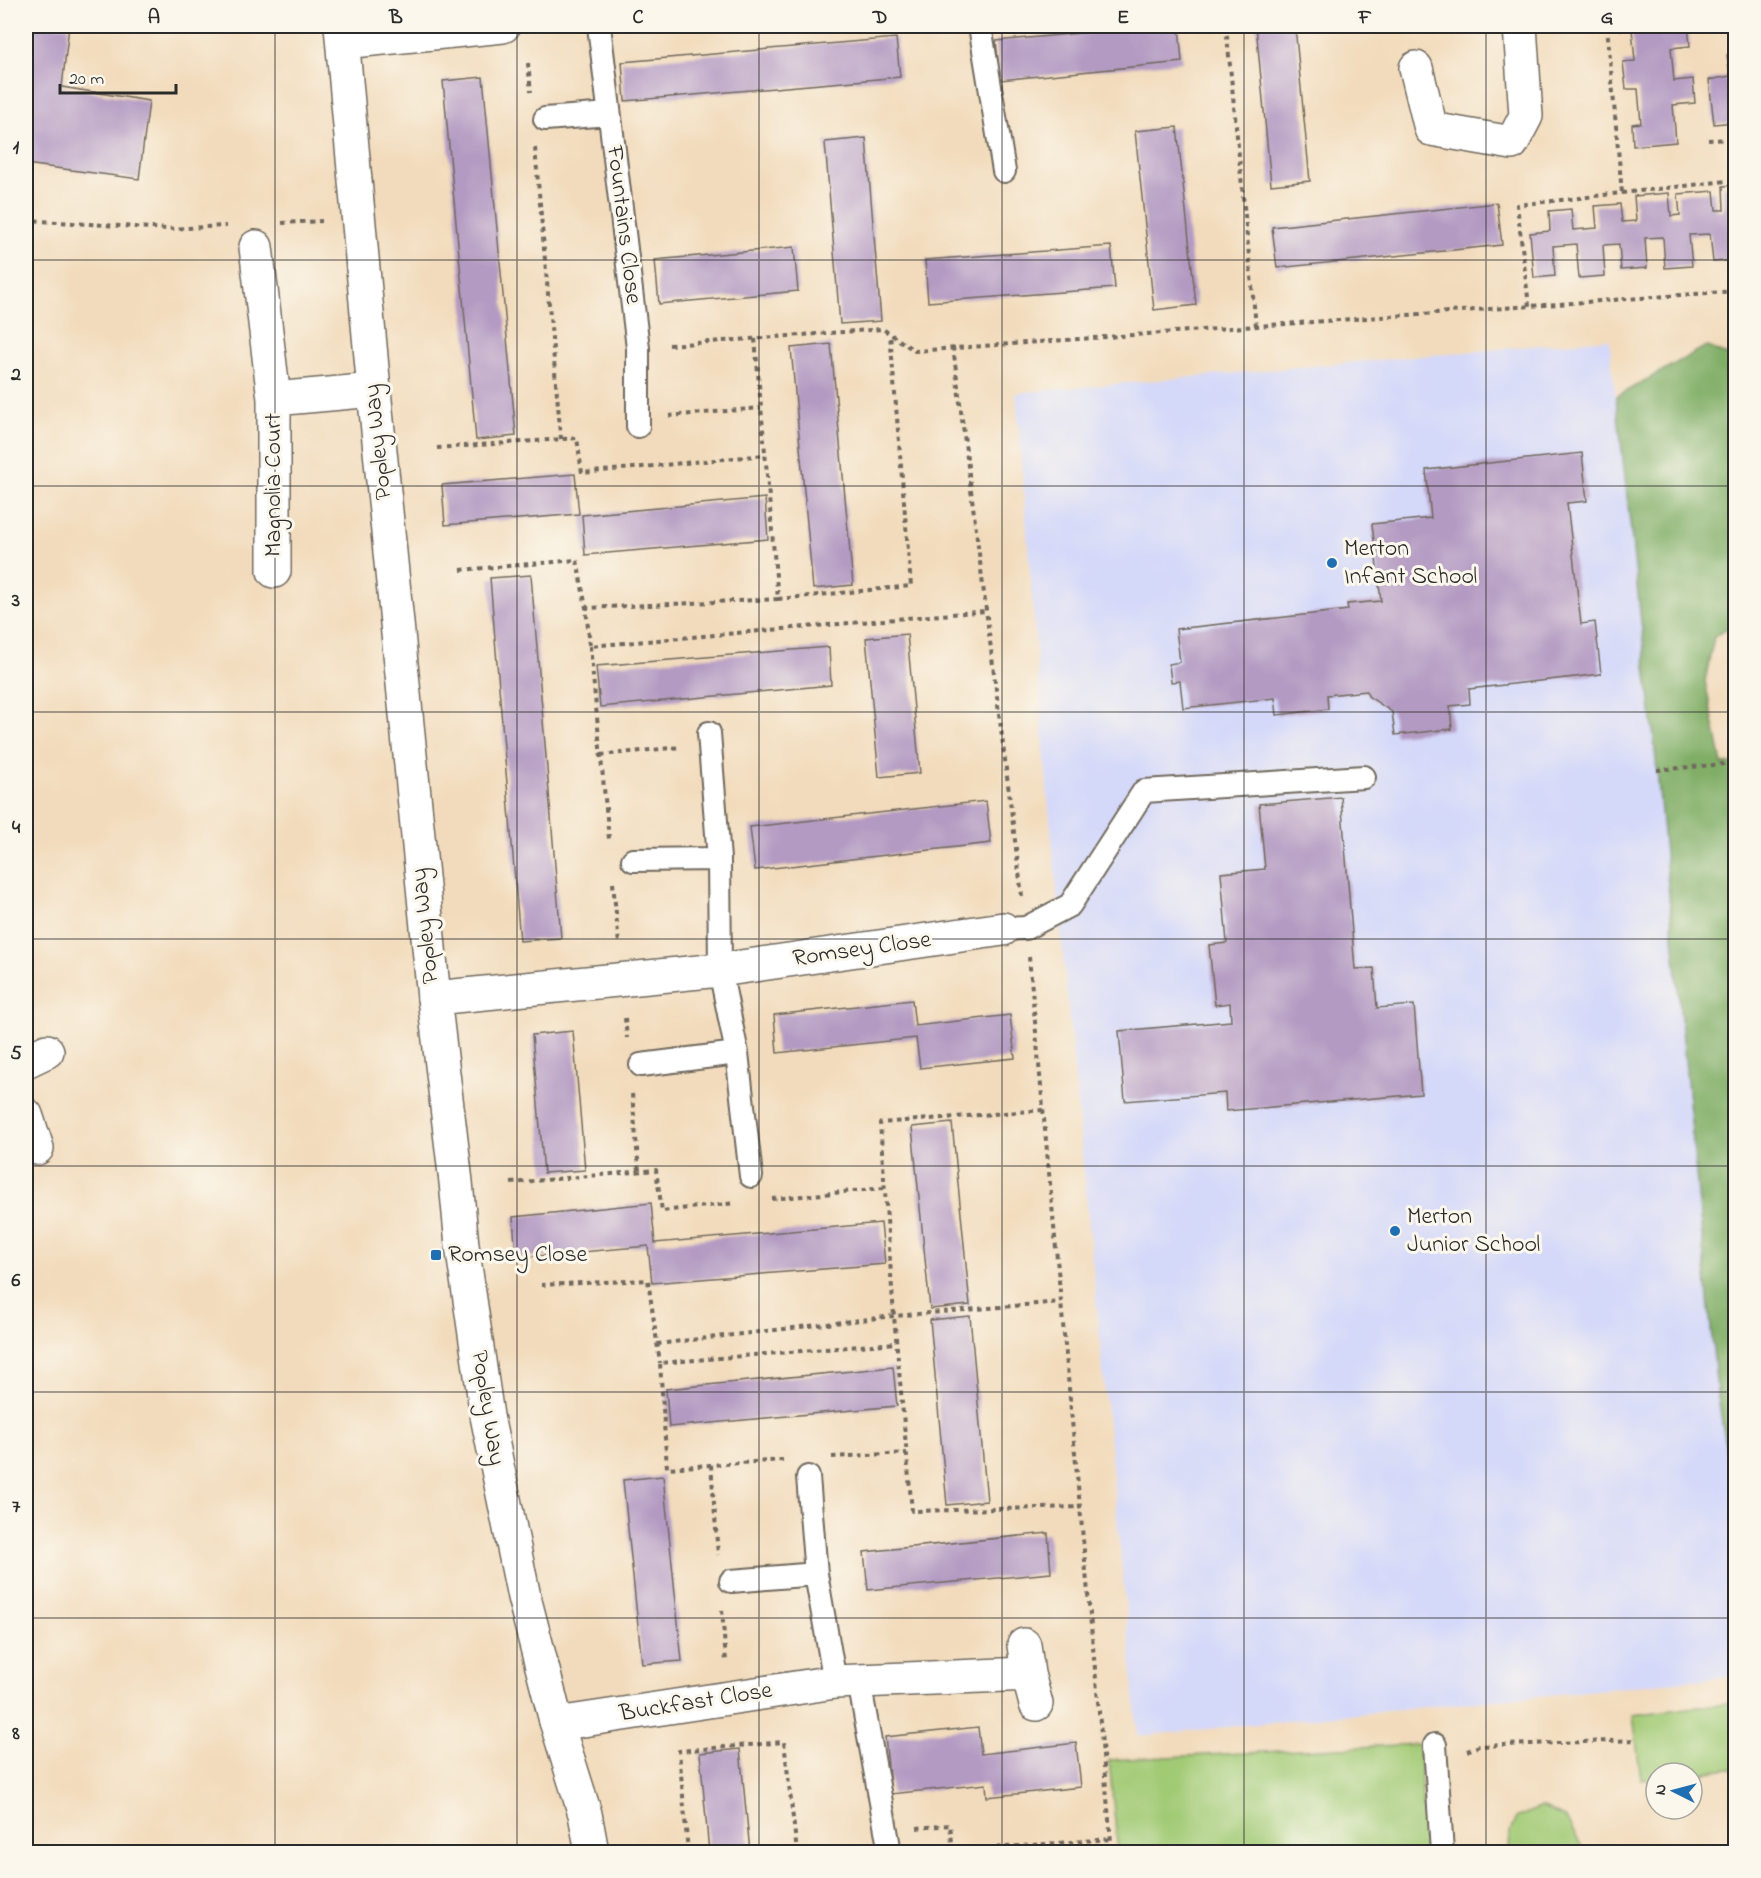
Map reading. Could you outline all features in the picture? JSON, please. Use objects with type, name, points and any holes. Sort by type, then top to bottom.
[{"type":"street","points":[[342,34],[503,26]]},
{"type":"street","points":[[1416,68],[1431,129],[1512,143],[1526,116],[1520,26]]},
{"type":"street","name":"Popley Way","points":[[342,34],[374,390],[434,998],[462,1245],[487,1416],[524,1597],[556,1721],[585,1814],[592,1852]]},
{"type":"street","name":"Magnolia Court","points":[[265,235],[274,399],[274,571]]},
{"type":"street","name":"Magnolia Court","points":[[274,399],[374,390]]},
{"type":"street","name":"Romsey Close","points":[[434,998],[720,970],[1015,929]]},
{"type":"street","points":[[26,1115],[37,1148]]},
{"type":"street","name":"Buckfast Close","points":[[556,1721],[570,1722],[847,1682],[1029,1674]]},
{"type":"street","name":"Popley Way","points":[[585,1814],[608,1852]]},
{"type":"lane","name":"Fountains Close","points":[[599,26],[638,348],[638,422]]},
{"type":"lane","points":[[980,26],[1004,171]]},
{"type":"lane","points":[[545,119],[609,114]]},
{"type":"lane","points":[[710,739],[719,859],[720,970],[737,1053],[751,1176]]},
{"type":"lane","points":[[1015,929],[1070,904],[1144,791],[1364,777]]},
{"type":"lane","points":[[633,860],[719,859]]},
{"type":"lane","points":[[641,1065],[737,1053]]},
{"type":"lane","points":[[808,1477],[816,1574],[847,1682],[890,1852]]},
{"type":"lane","points":[[731,1581],[816,1574]]},
{"type":"lane","points":[[1436,1753],[1442,1852]]},
{"type":"path","points":[[1226,26],[1256,326]]},
{"type":"path","points":[[1607,26],[1622,193]]},
{"type":"path","points":[[528,63],[531,99]]},
{"type":"path","points":[[1708,140],[1736,138]]},
{"type":"path","points":[[535,146],[561,439]]},
{"type":"path","points":[[1529,306],[1517,205],[1736,180]]},
{"type":"path","points":[[26,220],[167,229],[226,226]]},
{"type":"path","points":[[265,235],[324,221]]},
{"type":"path","points":[[638,348],[883,329],[915,351],[1736,291]]},
{"type":"path","points":[[586,608],[778,599],[911,586],[890,334]]},
{"type":"path","points":[[755,339],[778,599]]},
{"type":"path","points":[[953,347],[986,611],[1015,929],[1043,1110],[1112,1852]]},
{"type":"path","points":[[638,422],[761,408]]},
{"type":"path","points":[[437,448],[577,438],[582,473],[765,455]]},
{"type":"path","points":[[460,570],[577,560],[586,608],[610,850]]},
{"type":"path","points":[[590,646],[986,611]]},
{"type":"path","points":[[601,755],[710,739]]},
{"type":"path","points":[[1657,770],[1736,763]]},
{"type":"path","points":[[612,873],[619,945]]},
{"type":"path","points":[[1043,1110],[880,1123],[896,1343],[912,1511],[1080,1507]]},
{"type":"path","points":[[511,1183],[656,1170],[662,1211],[744,1202]]},
{"type":"path","points":[[768,1200],[884,1188]]},
{"type":"path","points":[[542,1285],[648,1280],[660,1363],[667,1468],[792,1460]]},
{"type":"path","points":[[657,1344],[894,1316],[1060,1302]]},
{"type":"path","points":[[660,1363],[896,1343]]},
{"type":"path","points":[[826,1458],[907,1453]]},
{"type":"path","points":[[1436,1753],[1479,1746],[1636,1740]]},
{"type":"path","points":[[688,1852],[679,1751],[784,1742],[797,1852]]},
{"type":"path","points":[[886,1830],[950,1825],[953,1852],[1111,1839]]},
{"type":"shaded area","name":"Merton Junior School","points":[[1609,339],[1653,729],[1717,1391],[1735,1503],[1735,1676],[1138,1736],[1047,788],[1016,393]]},
{"type":"green space","points":[[1706,346],[1736,359],[1735,624],[1714,637],[1705,681],[1722,764],[1736,763],[1735,1503],[1717,1391],[1653,729],[1616,397]]},
{"type":"green space","points":[[1735,1702],[1735,1768],[1704,1772],[1704,1761],[1644,1761],[1644,1780],[1641,1780],[1633,1715]]},
{"type":"green space","points":[[1418,1744],[1427,1852],[1118,1852],[1109,1760]]},
{"type":"green space","points":[[1541,1807],[1565,1817],[1585,1852],[1509,1852],[1510,1832],[1516,1818]]},
{"type":"building","points":[[26,26],[69,26],[62,87],[149,101],[139,179],[26,164]]},
{"type":"building","points":[[1156,26],[1179,26],[1182,62],[1000,80],[996,41]]},
{"type":"building","points":[[1256,26],[1295,26],[1310,181],[1271,185]]},
{"type":"building","points":[[1620,26],[1688,26],[1690,46],[1671,48],[1674,81],[1693,79],[1695,103],[1673,105],[1676,142],[1633,146],[1632,124],[1641,123],[1638,89],[1626,89],[1623,62],[1635,61],[1632,29],[1620,30]]},
{"type":"building","points":[[896,38],[900,77],[625,101],[622,62]]},
{"type":"building","points":[[1736,54],[1736,92],[1734,92],[1736,122],[1714,124],[1709,80],[1730,76],[1727,55]]},
{"type":"building","points":[[483,77],[516,436],[476,440],[443,81]]},
{"type":"building","points":[[1177,127],[1196,305],[1154,310],[1135,131]]},
{"type":"building","points":[[866,138],[881,321],[840,324],[825,142]]},
{"type":"building","points":[[1736,185],[1736,231],[1733,231],[1735,260],[1713,262],[1710,234],[1689,235],[1692,266],[1665,268],[1663,237],[1645,238],[1647,268],[1621,270],[1619,244],[1603,245],[1605,276],[1579,278],[1576,244],[1553,246],[1555,276],[1534,278],[1530,233],[1550,231],[1549,211],[1571,209],[1573,230],[1597,228],[1595,206],[1620,204],[1622,222],[1636,221],[1634,196],[1669,193],[1671,216],[1680,215],[1678,194],[1714,191],[1716,210],[1724,210],[1723,186]]},
{"type":"building","points":[[1497,203],[1502,245],[1277,268],[1272,227]]},
{"type":"building","points":[[1111,246],[1115,288],[928,302],[925,260]]},
{"type":"building","points":[[794,247],[798,291],[659,304],[655,260]]},
{"type":"building","points":[[831,344],[853,585],[813,589],[791,348]]},
{"type":"building","name":"Merton Infant School","points":[[1582,453],[1587,501],[1567,503],[1581,624],[1595,622],[1601,674],[1469,689],[1470,704],[1450,706],[1452,729],[1395,735],[1392,712],[1368,696],[1367,691],[1327,695],[1328,709],[1277,715],[1275,698],[1183,708],[1180,681],[1171,682],[1169,664],[1180,662],[1176,629],[1348,610],[1347,604],[1381,601],[1372,524],[1431,518],[1426,470]]},
{"type":"building","points":[[575,474],[579,514],[445,525],[442,485]]},
{"type":"building","points":[[765,498],[768,539],[585,555],[582,515]]},
{"type":"building","points":[[531,575],[561,938],[520,941],[490,578]]},
{"type":"building","points":[[907,634],[920,773],[879,777],[866,638]]},
{"type":"building","points":[[829,647],[831,685],[600,707],[596,666]]},
{"type":"building","points":[[1341,797],[1355,969],[1374,968],[1377,1008],[1414,1005],[1421,1094],[1226,1111],[1225,1093],[1125,1101],[1119,1031],[1231,1021],[1230,1003],[1215,1005],[1209,945],[1227,943],[1221,873],[1265,869],[1259,804]]},
{"type":"building","points":[[986,801],[991,843],[755,870],[750,827]]},
{"type":"building","points":[[912,1000],[915,1026],[1010,1015],[1015,1058],[920,1068],[916,1038],[777,1053],[774,1015]]},
{"type":"building","points":[[573,1031],[585,1170],[544,1173],[532,1035]]},
{"type":"building","points":[[952,1123],[970,1305],[930,1309],[912,1127]]},
{"type":"building","points":[[651,1203],[655,1243],[881,1223],[885,1264],[652,1283],[648,1246],[516,1258],[513,1217]]},
{"type":"building","points":[[970,1316],[987,1501],[947,1505],[930,1320]]},
{"type":"building","points":[[893,1367],[897,1406],[669,1427],[666,1389]]},
{"type":"building","points":[[663,1476],[682,1661],[642,1664],[623,1480]]},
{"type":"building","points":[[1048,1533],[1051,1573],[868,1590],[864,1552]]},
{"type":"building","points":[[978,1727],[981,1754],[1076,1743],[1081,1787],[987,1797],[986,1784],[891,1794],[885,1737]]},
{"type":"building","points":[[740,1749],[750,1852],[709,1852],[700,1753]]},
{"type":"place","name":"Merton Infant School","points":[[1332,563]]},
{"type":"place","name":"Merton Junior School","points":[[1395,1231]]},
{"type":"place","name":"Romsey Close","points":[[436,1255]]}]
